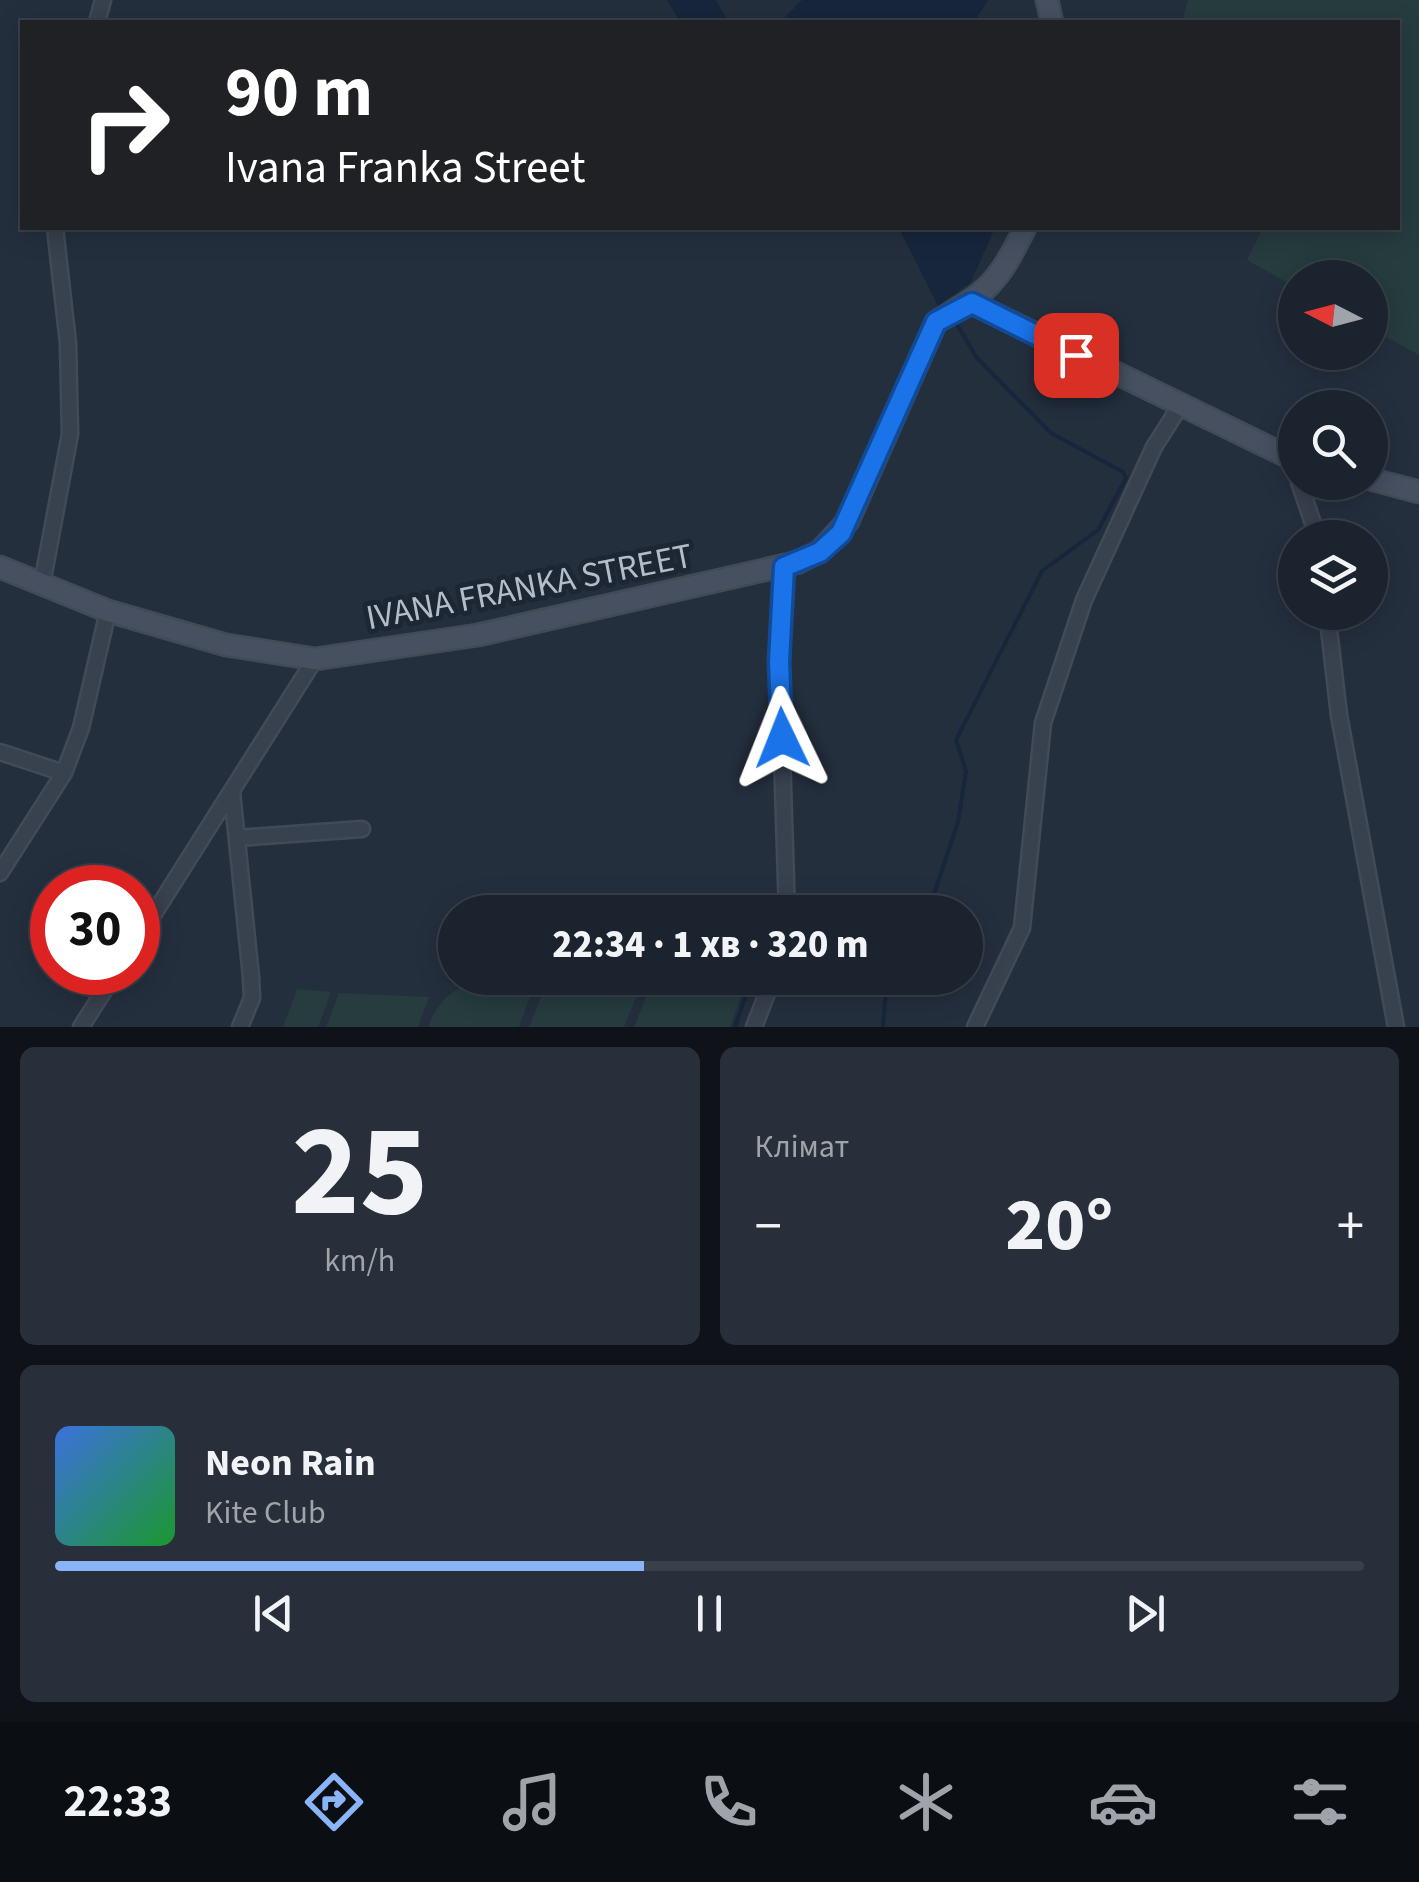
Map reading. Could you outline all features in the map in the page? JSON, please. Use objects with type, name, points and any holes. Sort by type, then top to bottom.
[{"type":"street","points":[[42,584],[70,434],[68,342],[55,230]]},
{"type":"street","name":"IVANA FRANKA STREET","points":[[0,567],[108,611],[226,645],[315,659],[478,635],[784,567],[820,552],[841,533],[955,312],[1002,274],[1024,230]]},
{"type":"street","points":[[955,312],[1180,406],[1278,455]]},
{"type":"street","points":[[974,1027],[1022,928],[1043,723],[1084,600],[1154,448],[1180,406]]},
{"type":"street","points":[[1388,484],[1419,492]]},
{"type":"street","points":[[784,567],[779,662],[786,895]]},
{"type":"street","points":[[0,873],[64,772],[81,728],[108,611]]},
{"type":"street","points":[[1328,630],[1339,716],[1396,1027]]},
{"type":"street","points":[[160,904],[315,659]]},
{"type":"street","points":[[0,752],[64,772]]},
{"type":"street","points":[[232,791],[252,998],[240,1027]]},
{"type":"street","points":[[236,838],[362,829]]},
{"type":"street","points":[[81,1027],[101,995]]},
{"type":"street","points":[[754,1027],[766,995]]},
{"type":"green space","points":[[1188,0],[1419,0],[1419,355],[1388,338],[1388,260],[1278,260],[1278,277],[1247,260],[1262,230],[1400,230],[1400,20],[1183,20]]},
{"type":"green space","points":[[297,989],[331,992],[318,1027],[283,1027]]},
{"type":"green space","points":[[339,993],[429,997],[418,1027],[326,1027]]},
{"type":"green space","points":[[531,995],[519,1027],[428,1027],[446,998]]},
{"type":"green space","points":[[542,995],[637,995],[624,1027],[529,1027]]},
{"type":"green space","points":[[647,995],[742,995],[730,1027],[634,1027]]},
{"type":"water","points":[[667,0],[716,0],[728,20],[679,20]]},
{"type":"water","points":[[802,0],[988,0],[975,20],[782,20]]},
{"type":"water","points":[[900,230],[994,230],[971,282],[938,306]]},
{"type":"waterway","points":[[934,895],[958,822],[966,771],[956,740],[1042,571],[1098,530],[1126,478],[1123,472],[1051,433],[977,358],[955,321]]},
{"type":"waterway","points":[[735,1027],[746,995]]},
{"type":"waterway","points":[[883,1027],[886,995]]},
{"type":"route","points":[[782,738],[779,662],[784,567],[820,552],[841,533],[856,508],[936,322],[972,303],[1076,355]]}]
